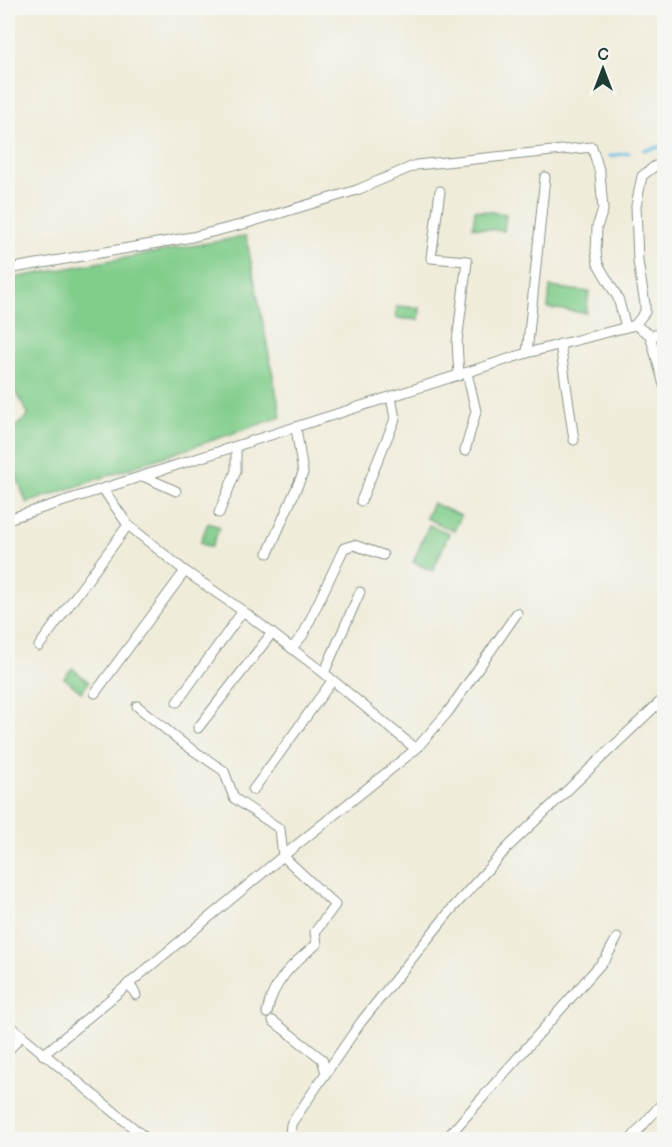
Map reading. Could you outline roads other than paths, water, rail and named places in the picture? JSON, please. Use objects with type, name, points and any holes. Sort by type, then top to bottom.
[{"type":"street","points":[[8,269],[192,237],[244,224],[357,190],[416,165],[592,147],[600,173],[603,210],[596,241],[598,264],[618,298],[630,326],[650,335],[664,335]]},
{"type":"street","points":[[8,519],[527,353],[630,326],[645,312],[638,262],[636,206],[642,176],[655,166]]},
{"type":"street","points":[[527,353],[545,177]]},
{"type":"street","points":[[440,191],[431,258],[467,261],[458,342],[463,374],[476,411],[465,451]]},
{"type":"street","points":[[650,335],[664,385]]},
{"type":"street","points":[[560,344],[573,440]]},
{"type":"street","points":[[361,501],[394,419],[391,398]]},
{"type":"street","points":[[268,552],[303,473],[296,428]]},
{"type":"street","points":[[219,513],[236,471],[236,446]]},
{"type":"street","points":[[143,476],[176,491]]},
{"type":"street","points":[[103,489],[128,525],[185,572],[243,611],[324,672],[416,749]]},
{"type":"street","points":[[39,646],[128,525]]},
{"type":"street","points":[[292,648],[303,634],[344,548],[354,544],[383,555]]},
{"type":"street","points":[[96,693],[185,572]]},
{"type":"street","points":[[324,672],[360,592]]},
{"type":"street","points":[[177,702],[243,611]]},
{"type":"street","points":[[44,1055],[282,856],[416,749],[448,712],[517,613]]},
{"type":"street","points":[[198,728],[272,633]]},
{"type":"street","points":[[253,790],[332,681]]},
{"type":"street","points":[[294,1140],[290,1136],[290,1127],[389,985],[486,871],[664,698]]},
{"type":"street","points":[[137,706],[184,744],[224,771],[234,798],[280,829],[282,856],[334,905],[315,932],[317,944],[296,961],[274,990],[270,1017],[322,1059],[327,1073]]},
{"type":"street","points":[[446,1140],[606,958],[617,938]]},
{"type":"street","points":[[129,983],[136,995]]},
{"type":"street","points":[[8,1024],[148,1140]]},
{"type":"street","points":[[8,1051],[21,1036]]},
{"type":"street","points":[[630,1140],[664,1101]]},
{"type":"waterway","points":[[644,150],[664,146]]},
{"type":"waterway","points":[[610,156],[629,153]]}]
